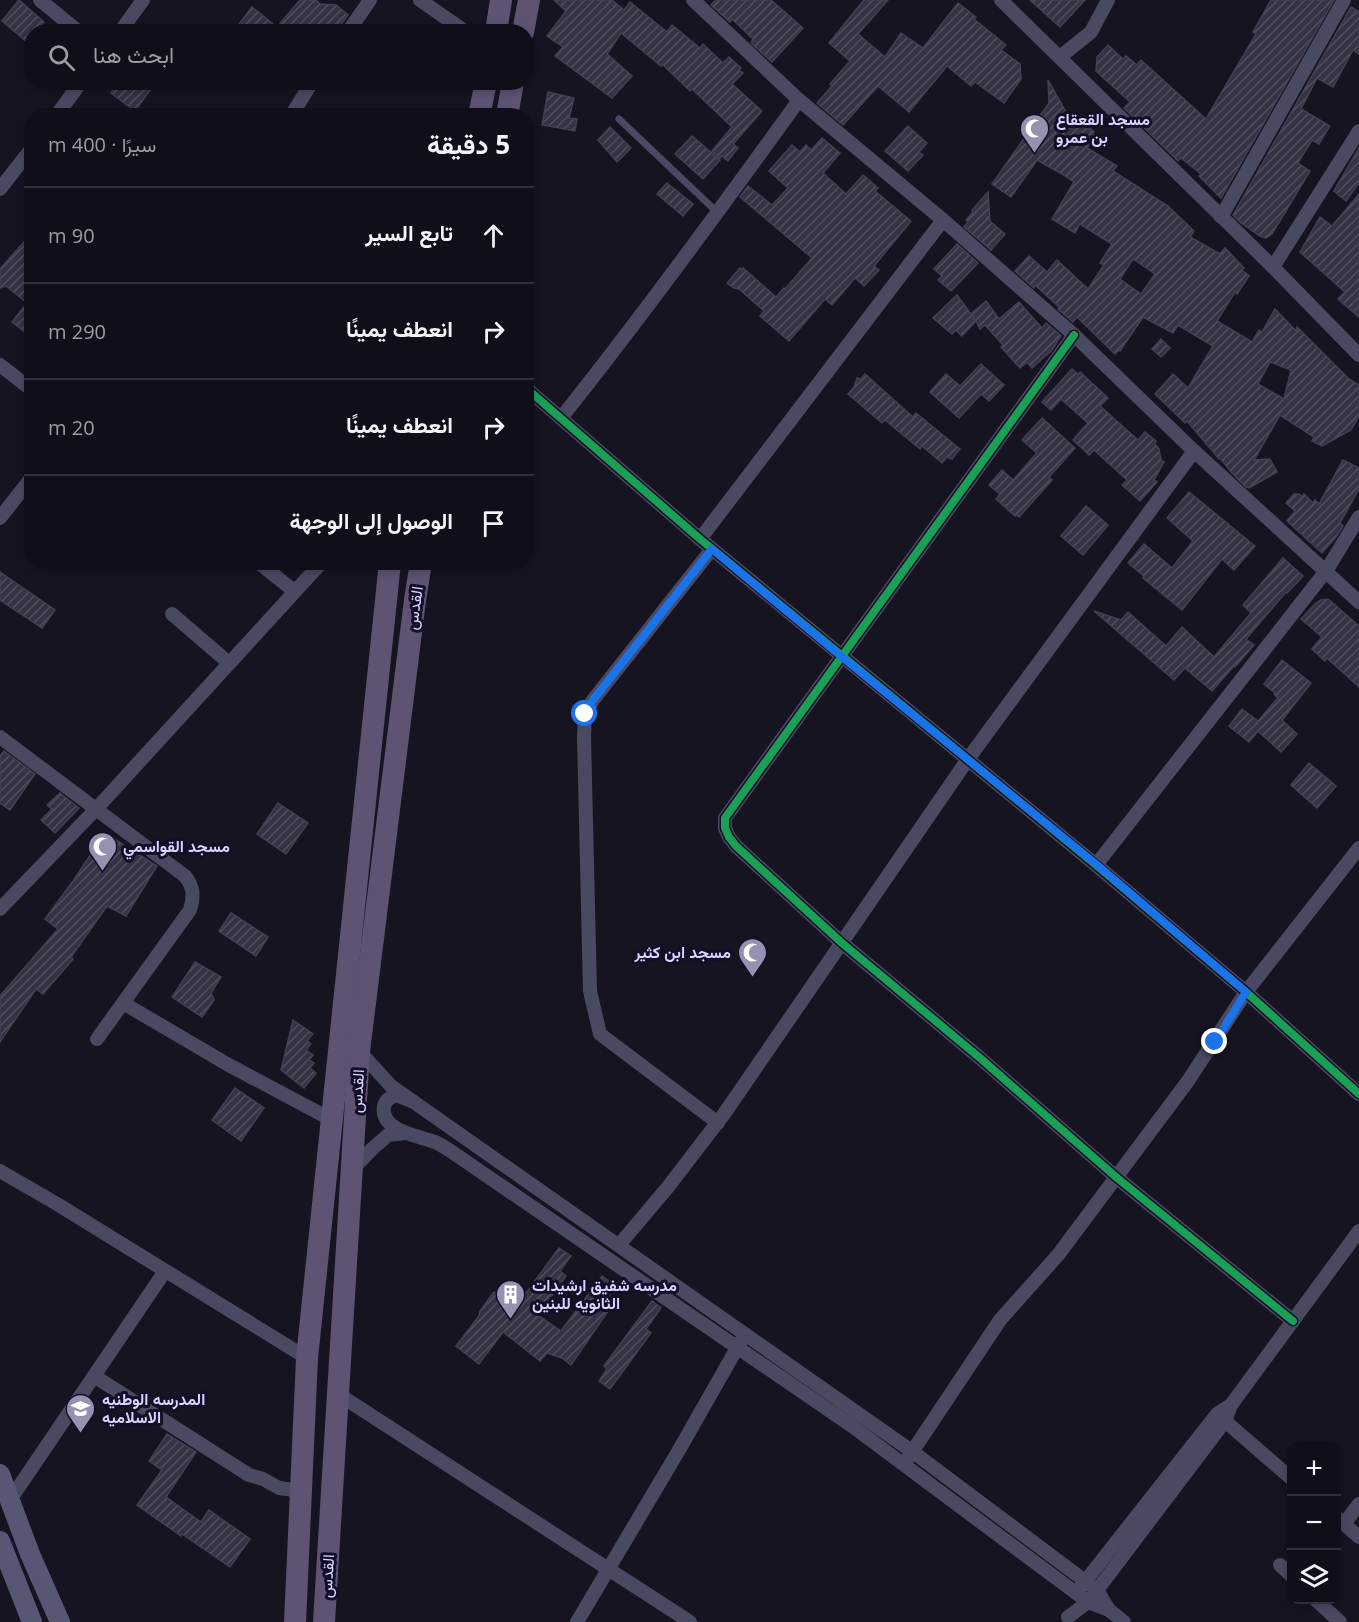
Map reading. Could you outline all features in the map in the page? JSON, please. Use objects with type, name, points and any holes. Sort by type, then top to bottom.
[{"type":"main road","points":[[497,24],[501,0]]},
{"type":"main road","points":[[525,24],[530,0]]},
{"type":"main road","points":[[481,108],[484,90]]},
{"type":"main road","points":[[508,108],[512,90]]},
{"type":"main road","name":"القدس","points":[[296,1622],[307,1358],[389,570]]},
{"type":"main road","name":"القدس","points":[[324,1622],[359,1051],[420,570]]},
{"type":"main road","points":[[0,1474],[30,1554],[60,1622]]},
{"type":"main road","points":[[0,1541],[32,1622]]},
{"type":"street","points":[[40,0],[69,24]]},
{"type":"street","points":[[126,24],[143,0]]},
{"type":"street","points":[[354,24],[370,0]]},
{"type":"street","points":[[420,0],[454,24]]},
{"type":"street","points":[[693,0],[798,100],[944,220],[1074,335],[1194,451],[1359,602]]},
{"type":"street","points":[[1001,0],[1359,354]]},
{"type":"street","points":[[1060,57],[1091,32],[1108,0]]},
{"type":"street","points":[[1221,216],[1344,0]]},
{"type":"street","points":[[62,108],[75,90]]},
{"type":"street","points":[[296,108],[307,90]]},
{"type":"street","points":[[561,418],[617,348],[718,213],[798,100]]},
{"type":"street","points":[[1273,267],[1359,131]]},
{"type":"street","points":[[0,189],[24,158]]},
{"type":"street","points":[[700,539],[944,220]]},
{"type":"street","points":[[1074,335],[725,818],[725,828],[729,837],[746,856],[842,943],[980,1058],[1116,1177],[1293,1321]]},
{"type":"street","points":[[0,365],[24,384]]},
{"type":"street","points":[[534,395],[700,539],[1096,864],[1246,992],[1359,1094]]},
{"type":"street","points":[[620,1245],[718,1123],[968,759],[1194,451]]},
{"type":"street","points":[[0,519],[24,488]]},
{"type":"street","points":[[1096,864],[1326,571],[1359,517]]},
{"type":"street","points":[[712,549],[593,700],[585,714],[584,737],[590,991],[600,1034],[718,1123]]},
{"type":"street","points":[[268,570],[294,591]]},
{"type":"street","points":[[0,909],[97,808],[314,570]]},
{"type":"street","points":[[172,614],[230,663]]},
{"type":"street","points":[[0,737],[97,808],[191,883],[194,900],[190,910],[97,1039]]},
{"type":"street","points":[[904,1463],[1000,1320],[1058,1255],[1188,1081],[1246,992],[1359,848]]},
{"type":"street","points":[[123,1003],[227,1064],[332,1120]]},
{"type":"street","points":[[359,1051],[392,1086],[414,1102],[913,1452],[1097,1590],[1109,1610]]},
{"type":"street","points":[[414,1102],[396,1095],[387,1100],[384,1113],[391,1125],[405,1133],[431,1140],[455,1154],[904,1463],[1088,1602],[1109,1610],[1124,1622]]},
{"type":"street","points":[[353,1169],[388,1135],[405,1133]]},
{"type":"street","points":[[0,1171],[307,1358]]},
{"type":"street","points":[[1066,1619],[1088,1602],[1225,1421],[1232,1406],[1359,1231]]},
{"type":"street","points":[[10,1500],[165,1271]]},
{"type":"street","points":[[577,1622],[745,1334]]},
{"type":"street","points":[[94,1376],[249,1475],[263,1479],[279,1488],[302,1491]]},
{"type":"street","points":[[338,1394],[690,1622]]},
{"type":"street","points":[[1066,1619],[1076,1593],[1085,1581],[1217,1414],[1232,1406]]},
{"type":"street","points":[[1225,1421],[1287,1475]]},
{"type":"street","points":[[1341,1520],[1359,1504]]},
{"type":"street","points":[[1341,1522],[1359,1537]]},
{"type":"street","points":[[1280,1565],[1287,1571]]},
{"type":"street","points":[[1321,1604],[1340,1622]]},
{"type":"lane","points":[[619,120],[718,213]]},
{"type":"building","points":[[19,0],[44,22],[42,24],[24,24],[24,39],[2,21]]},
{"type":"building","points":[[300,0],[316,0],[320,4],[336,5],[348,15],[342,24],[280,24]]},
{"type":"building","points":[[554,0],[612,0],[624,10],[630,2],[667,32],[672,25],[700,48],[703,44],[723,63],[729,57],[741,68],[739,70],[743,73],[732,84],[762,111],[733,144],[738,148],[728,161],[712,151],[732,127],[692,89],[690,91],[662,64],[661,66],[621,33],[607,54],[632,76],[612,98],[555,56],[563,47],[547,36],[566,11]]},
{"type":"building","points":[[716,0],[771,0],[803,28],[772,62],[751,43],[753,39],[732,19],[730,22],[711,5]]},
{"type":"building","points":[[864,0],[888,0],[858,34],[885,57],[901,33],[923,48],[958,3],[1006,45],[1001,50],[1020,64],[1021,79],[1004,103],[975,82],[971,86],[947,66],[909,112],[878,86],[843,125],[817,103],[850,61],[829,43]]},
{"type":"building","points":[[1030,0],[1085,0],[1060,27]]},
{"type":"building","points":[[1271,0],[1334,0],[1221,198],[1199,176],[1201,174],[1181,158],[1178,161],[1124,108],[1130,102],[1096,71],[1097,57],[1108,45],[1123,59],[1126,56],[1137,65],[1141,60],[1206,119],[1256,34],[1253,32]]},
{"type":"building","points":[[252,7],[273,24],[239,24]]},
{"type":"building","points":[[1351,7],[1359,12],[1359,54],[1353,50],[1333,87],[1317,78],[1301,109],[1330,126],[1319,144],[1312,140],[1298,163],[1310,171],[1272,234],[1266,238],[1260,236],[1233,215]]},
{"type":"building","points":[[1048,80],[1074,126],[1077,116],[1094,132],[1092,134],[1095,136],[1087,148],[1117,166],[1113,171],[1168,206],[1194,231],[1190,237],[1220,254],[1225,248],[1244,268],[1242,270],[1249,276],[1237,294],[1235,292],[1217,321],[1252,342],[1259,330],[1262,332],[1275,309],[1296,331],[1297,327],[1349,379],[1359,385],[1359,416],[1351,430],[1322,446],[1312,441],[1314,437],[1280,415],[1254,460],[1270,459],[1277,472],[1249,488],[1246,487],[1187,421],[1185,423],[1155,394],[1173,374],[1188,388],[1213,346],[1178,325],[1173,333],[1143,317],[1120,351],[1115,354],[1077,317],[1073,322],[1035,285],[1034,288],[1015,271],[1029,256],[1047,272],[1057,260],[1088,289],[1104,265],[1100,263],[1112,244],[1080,224],[1075,233],[1052,219],[1074,182],[1037,160],[1011,197],[992,184],[1049,103]],"holes":[[[1133,259],[1155,274],[1141,294],[1120,279]],[[1270,362],[1291,370],[1284,399],[1258,384]]]},
{"type":"building","points":[[113,90],[150,90],[137,108],[131,108],[111,93]]},
{"type":"building","points":[[548,92],[574,98],[569,118],[577,119],[575,131],[542,125]]},
{"type":"building","points":[[908,126],[927,143],[919,152],[923,155],[908,171],[885,151]]},
{"type":"building","points":[[610,127],[631,148],[617,162],[598,140]]},
{"type":"building","points":[[692,136],[720,160],[703,179],[675,154]]},
{"type":"building","points":[[822,138],[840,153],[823,173],[846,194],[863,175],[878,188],[875,191],[911,221],[874,266],[879,270],[864,286],[855,278],[832,305],[825,299],[789,341],[760,316],[764,311],[739,289],[727,283],[740,268],[742,270],[743,268],[776,297],[812,258],[740,197],[748,186],[772,205],[788,188],[769,171],[792,145],[800,152],[806,145],[811,150]]},
{"type":"building","points":[[1359,148],[1359,183],[1346,201],[1334,191]]},
{"type":"building","points":[[667,183],[693,204],[683,216],[657,194]]},
{"type":"building","points":[[988,192],[990,221],[1005,234],[991,250],[964,227],[972,210]]},
{"type":"building","points":[[1359,194],[1359,317],[1338,299],[1345,292],[1300,252],[1320,217],[1332,226]]},
{"type":"building","points":[[24,242],[24,301],[6,286],[0,288],[0,269]]},
{"type":"building","points":[[957,244],[978,263],[951,291],[938,280],[942,276],[934,269]]},
{"type":"building","points":[[957,295],[976,321],[962,336],[956,330],[952,334],[933,318]]},
{"type":"building","points":[[986,301],[999,319],[1019,302],[1042,328],[1046,323],[1061,336],[1052,350],[1032,368],[1027,362],[1020,368],[985,325],[980,329],[972,313]]},
{"type":"building","points":[[24,307],[24,332],[12,322]]},
{"type":"building","points":[[1161,339],[1170,348],[1161,357],[1152,349]]},
{"type":"building","points":[[981,364],[1004,385],[989,401],[981,394],[959,418],[930,392],[946,374],[960,386]]},
{"type":"building","points":[[1072,369],[1078,374],[1080,372],[1108,398],[1100,406],[1138,440],[1145,432],[1156,441],[1161,460],[1164,462],[1154,480],[1157,482],[1140,501],[1122,485],[1127,480],[1094,450],[1089,455],[1073,440],[1088,423],[1061,399],[1051,410],[1042,402]]},
{"type":"building","points":[[865,374],[913,417],[916,413],[960,449],[952,459],[947,457],[942,463],[922,446],[920,449],[885,420],[882,423],[848,394],[857,378],[861,379]]},
{"type":"building","points":[[1042,418],[1075,448],[1049,477],[1052,480],[1019,517],[1015,516],[996,499],[1000,494],[989,485],[1002,470],[1013,480],[1037,453],[1022,440]]},
{"type":"building","points":[[1343,460],[1359,468],[1359,489],[1340,523],[1343,526],[1322,553],[1287,521],[1295,511],[1286,503],[1294,494],[1302,497],[1304,494],[1313,503],[1315,500],[1319,504]]},
{"type":"building","points":[[1189,492],[1255,546],[1234,570],[1222,559],[1182,610],[1128,563],[1144,544],[1172,568],[1193,541],[1167,518]]},
{"type":"building","points":[[1086,506],[1108,525],[1083,555],[1061,536]]},
{"type":"building","points":[[1283,558],[1303,576],[1286,592],[1246,639],[1254,645],[1212,691],[1185,668],[1174,680],[1094,611],[1121,620],[1128,612],[1166,646],[1182,627],[1214,657],[1251,613],[1243,605]]},
{"type":"building","points":[[0,572],[55,610],[42,628],[0,600]]},
{"type":"building","points":[[1328,599],[1359,626],[1359,687],[1327,658],[1325,661],[1312,649],[1322,637],[1301,619],[1316,603]]},
{"type":"building","points":[[1282,660],[1311,683],[1282,720],[1297,734],[1281,752],[1258,731],[1249,742],[1229,726],[1242,709],[1258,721],[1278,698],[1264,684]]},
{"type":"building","points":[[4,751],[35,774],[10,810],[0,803],[0,756]]},
{"type":"building","points":[[1309,763],[1336,786],[1317,808],[1291,785]]},
{"type":"building","points":[[60,793],[79,808],[55,833],[41,820],[52,809],[47,805]]},
{"type":"building","points":[[278,803],[308,823],[286,854],[257,834]]},
{"type":"building","points":[[105,833],[157,866],[126,916],[107,906],[71,957],[73,959],[43,994],[36,989],[0,1042],[0,996],[58,929],[45,919]]},
{"type":"building","points":[[231,913],[268,937],[256,956],[219,931]]},
{"type":"building","points":[[195,962],[221,977],[211,993],[214,1000],[202,1017],[172,997]]},
{"type":"building","points":[[293,1020],[313,1034],[307,1041],[311,1044],[306,1050],[313,1055],[309,1060],[314,1063],[310,1068],[316,1073],[304,1088],[281,1070]]},
{"type":"building","points":[[235,1088],[264,1108],[241,1141],[212,1120]]},
{"type":"building","name":"مدرسه شفيق ارشيدات الثانويه للبنين","points":[[559,1248],[571,1256],[560,1271],[566,1276],[538,1315],[561,1331],[602,1276],[616,1286],[607,1299],[613,1304],[571,1365],[562,1358],[547,1353],[540,1361],[503,1332],[479,1364],[456,1346],[494,1292],[516,1307]]},
{"type":"building","points":[[652,1301],[661,1308],[646,1329],[651,1333],[610,1389],[599,1381],[607,1369],[604,1366]]},
{"type":"building","points":[[167,1434],[196,1452],[166,1497],[201,1522],[209,1510],[250,1539],[230,1567],[137,1505],[162,1470],[149,1461]]},
{"type":"cycle path","points":[[1074,335],[725,818],[725,828],[736,846],[842,943],[980,1058],[1116,1177],[1293,1321]]},
{"type":"cycle path","points":[[534,395],[700,539],[1096,865],[1246,992],[1359,1094]]},
{"type":"place","name":"مسجد القعقاع بن عمرو","points":[[1035,154]]},
{"type":"place","name":"مسجد القواسمي","points":[[102,872]]},
{"type":"place","name":"مسجد ابن كثير","points":[[752,978]]},
{"type":"place","name":"مدرسه شفيق ارشيدات الثانويه للبنين","points":[[511,1320]]},
{"type":"place","name":"المدرسه الوطنيه الاسلاميه","points":[[81,1434]]},
{"type":"route","points":[[585,714],[593,700],[712,549],[1096,864],[1246,992],[1215,1042]]}]
